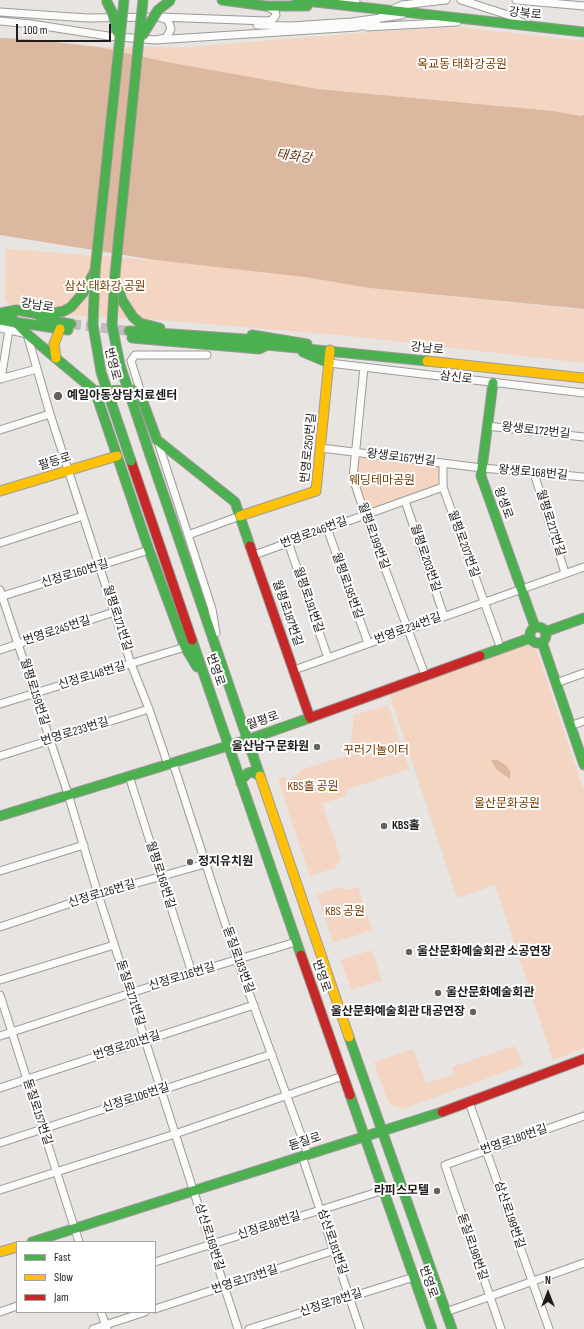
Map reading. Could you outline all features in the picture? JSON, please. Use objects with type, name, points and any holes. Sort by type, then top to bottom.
[{"type":"main road","points":[[106,0],[114,19],[119,44]]},
{"type":"main road","name":"번영로","points":[[124,0],[95,271],[93,325],[96,351],[101,372],[228,746],[432,1329]]},
{"type":"main road","name":"번영로","points":[[144,0],[115,274],[112,314],[113,338],[120,365],[219,652],[247,740],[366,1087],[452,1329]]},
{"type":"main road","points":[[139,46],[154,15],[171,0]]},
{"type":"main road","points":[[222,0],[266,6],[298,7],[330,4]]},
{"type":"main road","name":"강북로","points":[[297,0],[584,32]]},
{"type":"main road","points":[[320,0],[330,4]]},
{"type":"main road","points":[[95,271],[87,287],[77,300],[64,311],[44,315],[16,310],[2,315],[12,326],[27,334],[95,391],[149,550],[185,647],[208,686]]},
{"type":"main road","points":[[115,274],[118,291],[127,309],[140,323],[151,327],[288,339],[330,350]]},
{"type":"main road","name":"강남로","points":[[2,315],[70,327],[60,329],[12,326]]},
{"type":"main road","points":[[56,358],[54,344],[60,329]]},
{"type":"main road","name":"강남로","points":[[129,335],[259,349],[267,345],[330,350],[584,378]]},
{"type":"main road","points":[[287,347],[310,354],[329,363]]},
{"type":"main road","name":"번영로250번길","points":[[240,516],[316,492],[330,350]]},
{"type":"main road","name":"왕생로","points":[[493,383],[481,476],[535,627]]},
{"type":"main road","points":[[95,391],[134,390],[140,394],[144,400],[158,440],[235,502],[240,516]]},
{"type":"main road","name":"팔등로","points":[[0,491],[117,456]]},
{"type":"main road","name":"월평로187번길","points":[[240,516],[310,718]]},
{"type":"main road","points":[[546,632],[584,618]]},
{"type":"main road","points":[[535,627],[541,627],[546,632],[546,638],[542,642],[536,643],[530,638],[530,633],[535,627]]},
{"type":"main road","name":"월평로","points":[[0,816],[247,740],[530,638]]},
{"type":"main road","points":[[542,642],[584,765]]},
{"type":"main road","points":[[241,783],[242,778],[248,773],[253,772],[260,776]]},
{"type":"main road","name":"돋질로","points":[[35,1241],[470,1102],[584,1059]]},
{"type":"main road","points":[[349,1092],[360,1097],[365,1093],[366,1087]]},
{"type":"main road","points":[[0,1252],[16,1247]]},
{"type":"street","points":[[330,4],[356,0]]},
{"type":"street","points":[[357,27],[366,26],[389,11],[402,5],[446,0]]},
{"type":"street","points":[[461,0],[508,15],[529,26]]},
{"type":"street","points":[[516,0],[567,2],[584,6]]},
{"type":"street","points":[[0,12],[87,18],[159,17],[267,21],[274,18],[276,14],[272,8],[266,6]]},
{"type":"street","points":[[159,17],[280,26],[352,22],[403,15],[422,15]]},
{"type":"street","points":[[156,40],[166,38],[171,29],[168,20],[159,17]]},
{"type":"street","points":[[0,21],[31,24],[108,36],[156,40],[357,27],[482,21]]},
{"type":"street","points":[[0,328],[12,326],[0,379],[37,369]]},
{"type":"street","name":"월평로171번길","points":[[27,334],[50,414],[131,664],[170,764]]},
{"type":"street","points":[[144,400],[131,361],[135,355],[207,354]]},
{"type":"street","name":"삼신로","points":[[329,363],[584,393]]},
{"type":"street","name":"월평로199번길","points":[[364,367],[353,478],[365,515],[425,675]]},
{"type":"street","points":[[0,430],[50,414]]},
{"type":"street","name":"왕생로172번길","points":[[487,426],[584,437]]},
{"type":"street","points":[[158,440],[212,609],[219,652]]},
{"type":"street","name":"왕생로167번길","points":[[321,448],[482,468]]},
{"type":"street","points":[[442,487],[443,463]]},
{"type":"street","name":"왕생로168번길","points":[[482,468],[584,479]]},
{"type":"street","name":"월평로217번길","points":[[534,473],[566,573]]},
{"type":"street","name":"번영로246번길","points":[[254,554],[442,487]]},
{"type":"street","name":"월평로207번길","points":[[442,487],[501,648]]},
{"type":"street","name":"월평로203번길","points":[[405,500],[444,616]]},
{"type":"street","points":[[0,543],[83,516]]},
{"type":"street","name":"번영로250번길","points":[[188,535],[240,516]]},
{"type":"street","name":"월평로195번길","points":[[327,528],[368,643]]},
{"type":"street","name":"월평로191번길","points":[[288,542],[328,658]]},
{"type":"street","name":"신정로160번길","points":[[1,595],[149,550]]},
{"type":"street","name":"번영로234번길","points":[[294,670],[584,567]]},
{"type":"street","name":"월평로159번길","points":[[1,595],[68,794]]},
{"type":"street","name":"번영로245번길","points":[[0,650],[114,612]]},
{"type":"street","name":"신정로148번길","points":[[0,704],[185,647]]},
{"type":"street","points":[[556,683],[584,674]]},
{"type":"street","name":"번영로233번길","points":[[0,756],[149,709]]},
{"type":"street","points":[[570,726],[584,721]]},
{"type":"street","name":"돋질로183번길","points":[[170,764],[237,960],[287,1096],[305,1155]]},
{"type":"street","name":"월평로168번길","points":[[129,776],[192,973]]},
{"type":"street","name":"돋질로171번길","points":[[68,794],[114,945],[194,1190]]},
{"type":"street","points":[[0,871],[84,845]]},
{"type":"street","name":"신정로126번길","points":[[0,928],[98,894],[205,864]]},
{"type":"street","name":"신정로116번길","points":[[0,1036],[192,973],[296,942]]},
{"type":"street","points":[[0,980],[114,945]]},
{"type":"street","name":"돋질로157번길","points":[[0,995],[79,1241]]},
{"type":"street","name":"번영로201번길","points":[[0,1088],[254,1005]]},
{"type":"street","name":"신정로106번길","points":[[0,1143],[272,1054]]},
{"type":"street","points":[[0,1190],[175,1134],[343,1076]]},
{"type":"street","name":"삼산로199번길","points":[[470,1102],[549,1329]]},
{"type":"street","name":"번영로180번길","points":[[444,1165],[584,1116]]},
{"type":"street","name":"삼산로181번길","points":[[305,1155],[320,1210],[351,1297],[360,1329]]},
{"type":"street","name":"돋질로198번길","points":[[444,1165],[501,1329]]},
{"type":"street","name":"삼산로169번길","points":[[194,1190],[238,1329]]},
{"type":"street","name":"신정로88번길","points":[[156,1262],[384,1190]]},
{"type":"street","name":"번영로173번길","points":[[156,1309],[335,1250]]},
{"type":"street","points":[[446,1312],[584,1263]]},
{"type":"street","name":"신정로78번길","points":[[249,1329],[414,1277]]},
{"type":"street","points":[[0,1312],[16,1306]]},
{"type":"street","points":[[101,1313],[106,1327]]},
{"type":"street","points":[[93,1329],[106,1327],[142,1313]]},
{"type":"green space","name":"옥교동 태화강공원","points":[[458,27],[584,41],[584,115],[581,116],[553,111],[318,89],[167,62],[99,47],[189,47],[385,31]]},
{"type":"green space","name":"삼산 태화강 공원","points":[[6,249],[246,267],[369,288],[584,310],[584,363],[350,336],[160,320],[78,316],[11,307],[5,299]]},
{"type":"green space","name":"웨딩테마공원","points":[[355,452],[443,463],[443,487],[365,515],[353,478]]},
{"type":"green space","name":"울산문화공원","points":[[527,644],[536,649],[584,791],[584,1048],[553,1060],[495,885],[457,898],[389,693]]},
{"type":"green space","points":[[388,705],[409,769],[346,790],[346,796],[322,804],[341,859],[335,868],[310,876],[278,779],[283,777],[289,780],[295,777],[301,770],[350,754],[354,715]]},
{"type":"green space","name":"KBS 공원","points":[[340,887],[348,890],[358,887],[372,930],[333,943],[317,894]]},
{"type":"green space","points":[[372,950],[382,980],[351,990],[341,960]]},
{"type":"green space","points":[[515,1046],[523,1065],[403,1109],[389,1104],[374,1062],[413,1049],[426,1083],[454,1074],[452,1067]]},
{"type":"water","name":"태화강","points":[[0,38],[28,39],[99,47],[167,62],[318,89],[553,111],[581,116],[584,115],[584,309],[369,288],[305,277],[155,260],[0,235]]},
{"type":"water","points":[[491,760],[497,760],[506,765],[510,771],[510,779],[496,769]]},
{"type":"tunnel","points":[[71,324],[129,331]]},
{"type":"traffic: fast","points":[[106,0],[113,14],[117,32]]},
{"type":"traffic: fast","points":[[124,0],[95,271],[93,325],[101,372],[131,461]]},
{"type":"traffic: fast","points":[[143,0],[115,274],[112,325],[120,365],[150,455]]},
{"type":"traffic: fast","points":[[142,36],[158,10],[171,0]]},
{"type":"traffic: fast","points":[[222,0],[266,6],[307,6]]},
{"type":"traffic: fast","points":[[297,0],[584,32]]},
{"type":"traffic: fast","points":[[1,313],[16,310],[44,315],[64,311],[71,307],[83,293],[95,271]]},
{"type":"traffic: fast","points":[[116,282],[122,300],[133,317],[140,323],[160,328]]},
{"type":"traffic: fast","points":[[8,314],[27,334],[95,391]]},
{"type":"traffic: fast","points":[[41,319],[71,324]]},
{"type":"traffic: fast","points":[[0,320],[68,330]]},
{"type":"traffic: fast","points":[[129,331],[259,340],[267,345],[427,361]]},
{"type":"traffic: fast","points":[[252,335],[307,344]]},
{"type":"traffic: fast","points":[[132,338],[259,349],[267,345]]},
{"type":"traffic: fast","points":[[303,352],[329,363]]},
{"type":"traffic: fast","points":[[493,383],[481,476],[535,627]]},
{"type":"traffic: fast","points":[[197,667],[185,647],[149,550],[95,391],[134,390],[140,394],[157,440],[235,502],[250,546]]},
{"type":"traffic: fast","points":[[150,455],[260,776]]},
{"type":"traffic: fast","points":[[545,632],[584,618]]},
{"type":"traffic: fast","points":[[535,627],[541,627],[546,632],[546,635],[544,641],[541,643],[535,643],[530,638],[530,632],[535,627]]},
{"type":"traffic: fast","points":[[480,656],[530,638]]},
{"type":"traffic: fast","points":[[192,640],[301,955]]},
{"type":"traffic: fast","points":[[542,642],[584,765]]},
{"type":"traffic: fast","points":[[0,816],[247,740],[312,717]]},
{"type":"traffic: fast","points":[[241,783],[242,779],[248,773],[253,772],[260,776]]},
{"type":"traffic: fast","points":[[349,1037],[452,1329]]},
{"type":"traffic: fast","points":[[350,1095],[432,1329]]},
{"type":"traffic: fast","points":[[35,1241],[442,1112]]},
{"type":"traffic: slow","points":[[56,358],[54,344],[60,329]]},
{"type":"traffic: slow","points":[[240,516],[316,491],[330,350]]},
{"type":"traffic: slow","points":[[427,361],[584,378]]},
{"type":"traffic: slow","points":[[0,491],[117,456]]},
{"type":"traffic: slow","points":[[260,776],[349,1037]]},
{"type":"traffic: slow","points":[[0,1252],[16,1247]]},
{"type":"traffic: jam","points":[[131,461],[192,640]]},
{"type":"traffic: jam","points":[[250,546],[310,718]]},
{"type":"traffic: jam","points":[[312,717],[480,656]]},
{"type":"traffic: jam","points":[[301,955],[350,1095]]},
{"type":"traffic: jam","points":[[442,1112],[584,1059]]},
{"type":"place","name":"예일아동상담치료센터","points":[[58,396]]},
{"type":"place","name":"울산남구문화원","points":[[317,747]]},
{"type":"place","name":"KBS홀","points":[[384,826]]},
{"type":"place","name":"정지유치원","points":[[190,862]]},
{"type":"place","name":"울산문화예술회관 소공연장","points":[[409,952]]},
{"type":"place","name":"울산문화예술회관","points":[[438,993]]},
{"type":"place","name":"울산문화예술회관 대공연장","points":[[473,1012]]},
{"type":"place","name":"라피스모텔","points":[[437,1191]]},
{"type":"park label","name":"꾸러기놀이터","points":[[376,751]]},
{"type":"park label","name":"KBS홀 공원","points":[[313,787]]}]
